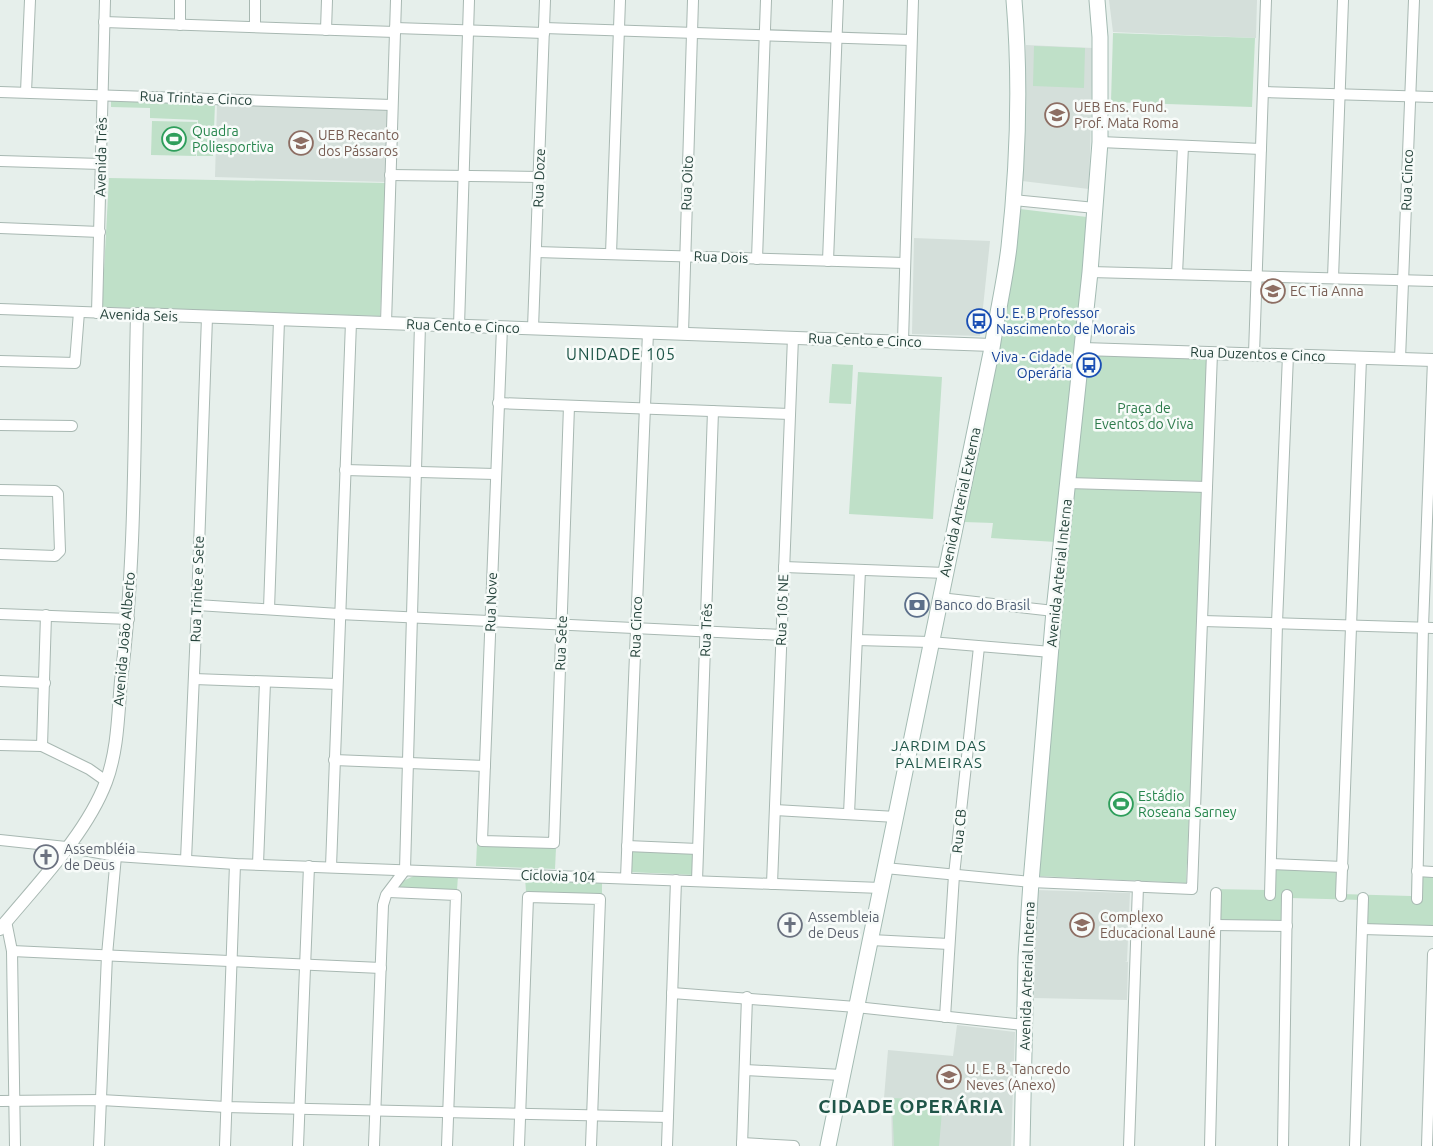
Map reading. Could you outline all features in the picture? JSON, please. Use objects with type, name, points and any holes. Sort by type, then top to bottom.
[{"type":"main road","name":"Avenida Arterial Externa","points":[[828,1146],[992,345],[1007,258],[1014,200],[1019,91],[1014,0]]},
{"type":"main road","name":"Avenida Arterial Interna","points":[[1022,1146],[1024,1025],[1031,882],[1054,611],[1090,272],[1100,142],[1100,57],[1097,0]]},
{"type":"street","points":[[26,92],[30,0]]},
{"type":"street","name":"Avenida Três","points":[[98,313],[105,0]]},
{"type":"street","points":[[180,0],[180,25]]},
{"type":"street","points":[[255,0],[255,27]]},
{"type":"street","points":[[326,30],[327,0]]},
{"type":"street","points":[[386,323],[396,0]]},
{"type":"street","points":[[459,326],[469,0]]},
{"type":"street","name":"Rua Doze","points":[[533,328],[545,0]]},
{"type":"street","points":[[611,254],[620,0]]},
{"type":"street","name":"Rua Oito","points":[[683,333],[693,0]]},
{"type":"street","points":[[757,259],[766,0]]},
{"type":"street","points":[[828,261],[838,0]]},
{"type":"street","points":[[903,340],[912,0]]},
{"type":"street","points":[[1254,354],[1266,0]]},
{"type":"street","points":[[1333,278],[1343,0]]},
{"type":"street","name":"Rua Cinco","points":[[1400,359],[1414,0]]},
{"type":"street","points":[[104,22],[326,30],[544,31],[582,29],[911,40]]},
{"type":"street","name":"Rua Trinta e Cinco","points":[[0,92],[392,105]]},
{"type":"street","points":[[1263,92],[1433,96]]},
{"type":"street","points":[[1100,142],[1261,149]]},
{"type":"street","points":[[1178,274],[1183,146]]},
{"type":"street","points":[[0,161],[101,164]]},
{"type":"street","points":[[390,174],[539,177]]},
{"type":"street","points":[[1014,200],[1095,208]]},
{"type":"street","points":[[0,228],[100,232]]},
{"type":"street","name":"Rua Dois","points":[[536,252],[905,263]]},
{"type":"street","points":[[1090,272],[1433,281]]},
{"type":"street","name":"Avenida Seis","points":[[0,309],[279,320]]},
{"type":"street","points":[[0,361],[75,363],[79,312]]},
{"type":"street","name":"Avenida João Alberto","points":[[3,925],[66,847],[92,810],[106,781],[113,751],[129,620],[137,314]]},
{"type":"street","name":"Rua Trinte e Sete","points":[[186,860],[198,605],[207,317]]},
{"type":"street","points":[[269,609],[279,320]]},
{"type":"street","name":"Rua Cento e Cinco","points":[[279,320],[903,340],[992,345]]},
{"type":"street","points":[[331,867],[351,322]]},
{"type":"street","points":[[374,1146],[383,905],[388,892],[405,870],[420,324]]},
{"type":"street","name":"Rua Nove","points":[[502,327],[482,841],[518,842]]},
{"type":"street","points":[[645,408],[648,332]]},
{"type":"street","name":"Rua 105 NE","points":[[772,884],[792,337]]},
{"type":"street","name":"Rua Duzentos e Cinco","points":[[1082,348],[1433,360]]},
{"type":"street","points":[[885,868],[1031,882],[1192,889],[1212,353]]},
{"type":"street","points":[[1270,895],[1277,623],[1288,355]]},
{"type":"street","points":[[1341,896],[1361,358]]},
{"type":"street","points":[[1417,899],[1428,628],[1433,360]]},
{"type":"street","points":[[498,403],[790,414]]},
{"type":"street","name":"Rua Sete","points":[[518,842],[554,843],[569,406]]},
{"type":"street","name":"Rua Cinco","points":[[626,878],[645,408]]},
{"type":"street","name":"Rua Três","points":[[697,881],[714,411]]},
{"type":"street","points":[[0,425],[72,426]]},
{"type":"street","points":[[346,470],[495,474]]},
{"type":"street","points":[[1068,483],[1207,488]]},
{"type":"street","points":[[0,490],[55,491],[58,494],[60,551],[55,556],[0,554]]},
{"type":"street","points":[[784,567],[946,573]]},
{"type":"street","points":[[849,814],[860,570]]},
{"type":"street","points":[[940,598],[1054,611]]},
{"type":"street","points":[[198,605],[412,618],[782,635]]},
{"type":"street","points":[[0,614],[129,620]]},
{"type":"street","points":[[42,746],[46,615]]},
{"type":"street","points":[[1203,621],[1428,628]]},
{"type":"street","points":[[857,640],[930,642],[1051,652]]},
{"type":"street","name":"Rua CB","points":[[945,1017],[954,875],[979,646]]},
{"type":"street","points":[[194,679],[337,684]]},
{"type":"street","points":[[0,681],[45,683]]},
{"type":"street","points":[[258,864],[265,682]]},
{"type":"street","points":[[0,745],[42,746],[75,761],[106,781]]},
{"type":"street","points":[[334,760],[484,766]]},
{"type":"street","points":[[775,810],[896,817]]},
{"type":"street","name":"Ciclovia 104","points":[[0,840],[66,847],[116,856],[235,864],[881,888]]},
{"type":"street","points":[[627,846],[698,850]]},
{"type":"street","points":[[99,1146],[107,955],[116,856]]},
{"type":"street","points":[[225,1146],[235,864]]},
{"type":"street","points":[[1271,864],[1343,867]]},
{"type":"street","points":[[298,1146],[310,866]]},
{"type":"street","points":[[1417,871],[1433,872]]},
{"type":"street","points":[[667,1146],[676,880]]},
{"type":"street","points":[[1130,1146],[1138,886]]},
{"type":"street","points":[[388,892],[456,895],[448,1146]]},
{"type":"street","points":[[1210,1146],[1216,893]]},
{"type":"street","points":[[1283,1146],[1287,895]]},
{"type":"street","points":[[519,1146],[528,897],[600,900],[591,1146]]},
{"type":"street","points":[[1355,1146],[1363,898]]},
{"type":"street","points":[[1215,924],[1286,926]]},
{"type":"street","points":[[3,925],[12,951],[16,1146]]},
{"type":"street","points":[[1362,929],[1433,931]]},
{"type":"street","points":[[871,940],[949,944]]},
{"type":"street","points":[[12,951],[381,968]]},
{"type":"street","points":[[1427,1146],[1433,954]]},
{"type":"street","points":[[672,992],[856,1007],[1024,1025]]},
{"type":"street","points":[[747,997],[742,1144],[794,1146]]},
{"type":"street","points":[[745,1070],[842,1075]]},
{"type":"street","points":[[0,1101],[101,1100],[226,1107],[668,1117]]},
{"type":"shaded area","points":[[1109,0],[1257,0],[1256,38],[1113,32]]},
{"type":"shaded area","name":"UEB Ens. Fund. Prof. Mata Roma","points":[[1026,45],[1093,48],[1089,189],[1022,181]]},
{"type":"shaded area","name":"UEB Recanto dos Pássaros","points":[[217,104],[388,109],[386,182],[215,177]]},
{"type":"shaded area","points":[[914,238],[990,241],[980,336],[912,334]]},
{"type":"shaded area","name":"Complexo Educacional Launé","points":[[1036,890],[1130,893],[1127,961],[1125,961],[1128,962],[1127,1000],[1034,998]]},
{"type":"shaded area","points":[[957,1025],[1015,1032],[1011,1146],[892,1146],[891,1098],[884,1098],[888,1050],[953,1056]]},
{"type":"green space","points":[[1113,33],[1255,38],[1252,107],[1111,102]]},
{"type":"green space","points":[[1034,46],[1085,48],[1084,88],[1033,86]]},
{"type":"green space","points":[[111,101],[215,103],[213,156],[197,156],[198,120],[150,118],[150,108],[111,107]]},
{"type":"green space","name":"Quadra Poliesportiva","points":[[152,121],[197,122],[196,156],[151,155]]},
{"type":"green space","points":[[109,178],[387,183],[380,316],[102,307]]},
{"type":"green space","points":[[1020,209],[1087,217],[1077,348],[1056,542],[991,538],[993,523],[964,522]]},
{"type":"green space","name":"Praça de Eventos do Viva","points":[[1088,352],[1208,356],[1204,484],[1074,479]]},
{"type":"green space","points":[[832,364],[853,365],[851,404],[829,403]]},
{"type":"green space","points":[[858,372],[942,377],[933,519],[849,514]]},
{"type":"green space","points":[[1072,489],[1204,490],[1186,883],[1037,876]]},
{"type":"green space","points":[[477,844],[556,848],[555,869],[476,866]]},
{"type":"green space","points":[[630,850],[695,854],[694,875],[629,872]]},
{"type":"green space","points":[[1269,868],[1342,870],[1341,894],[1411,896],[1412,874],[1433,875],[1433,926],[1361,924],[1362,900],[1290,898],[1289,922],[1211,920],[1212,889],[1268,890]]},
{"type":"green space","points":[[416,875],[458,876],[457,890],[398,888],[403,881]]},
{"type":"green space","points":[[525,877],[602,880],[602,895],[526,892]]},
{"type":"green space","points":[[892,1098],[943,1100],[939,1146],[894,1146]]},
{"type":"place","name":"UEB Ens. Fund. Prof. Mata Roma","points":[[1057,115]]},
{"type":"place","name":"Quadra Poliesportiva","points":[[174,139]]},
{"type":"place","name":"UEB Recanto dos Pássaros","points":[[301,143]]},
{"type":"place","name":"EC Tia Anna","points":[[1273,291]]},
{"type":"place","name":"U. E. B Professor Nascimento de Morais","points":[[979,321]]},
{"type":"place","name":"Viva - Cidade Operária","points":[[1089,365]]},
{"type":"place","name":"Banco do Brasil","points":[[917,605]]},
{"type":"place","name":"Estádio Roseana Sarney","points":[[1121,804]]},
{"type":"place","name":"Assembléia de Deus","points":[[46,857]]},
{"type":"place","name":"Assembleia de Deus","points":[[790,925]]},
{"type":"place","name":"Complexo Educacional Launé","points":[[1082,925]]},
{"type":"place","name":"U. E. B. Tancredo Neves (Anexo)","points":[[949,1077]]},
{"type":"district","name":"UNIDADE 105","points":[[621,354]]},
{"type":"district","name":"JARDIM DAS PALMEIRAS","points":[[939,754]]},
{"type":"district","name":"CIDADE OPERÁRIA","points":[[911,1106]]}]
